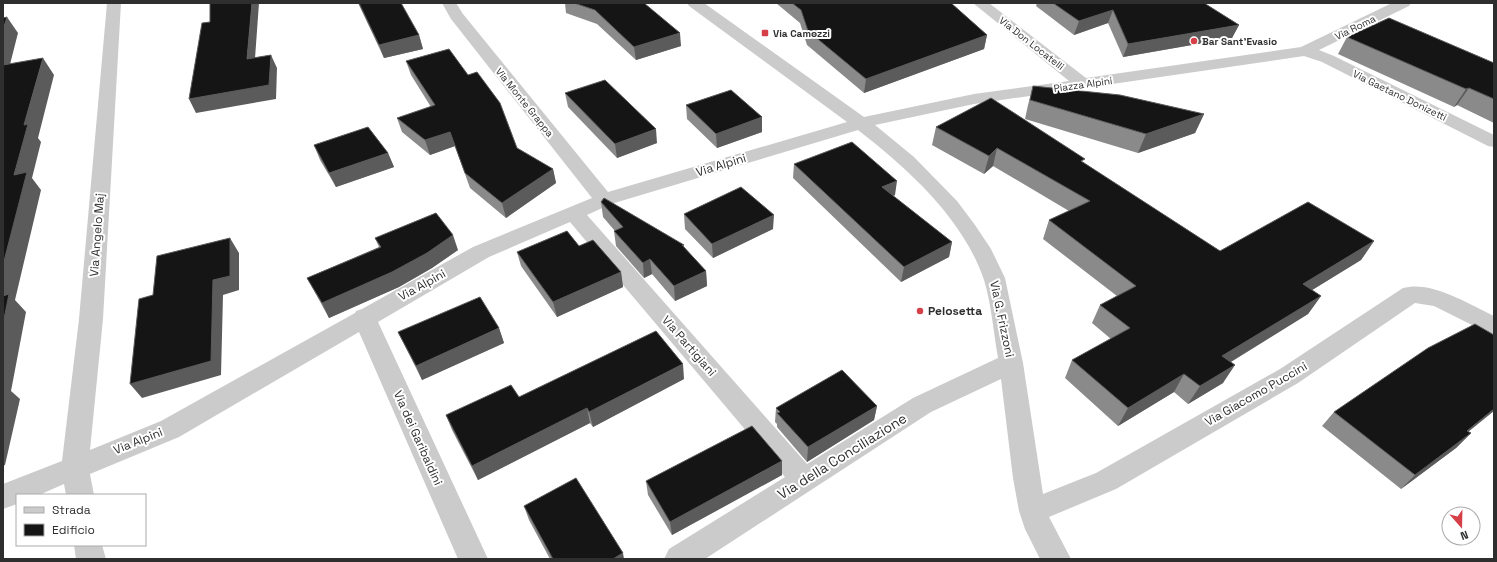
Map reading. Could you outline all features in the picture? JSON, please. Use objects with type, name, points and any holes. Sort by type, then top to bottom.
[{"type":"street","name":"Via Angelo Maj","points":[[80,494],[75,466],[91,319],[114,3]]},
{"type":"street","name":"Via Monte Grappa","points":[[449,3],[456,16],[604,200]]},
{"type":"street","points":[[694,3],[861,123]]},
{"type":"street","name":"Via Don Locatelli","points":[[980,3],[1083,84]]},
{"type":"street","name":"Via Roma","points":[[1305,51],[1404,3]]},
{"type":"street","name":"Piazza Alpini","points":[[861,123],[974,99],[1305,51]]},
{"type":"street","name":"Via Gaetano Donizetti","points":[[1305,51],[1328,59],[1494,142]]},
{"type":"street","name":"Via Alpini","points":[[3,497],[75,466],[170,429],[364,317],[481,252],[604,200],[861,123]]},
{"type":"street","name":"Via G. Frizzoni","points":[[861,123],[915,169],[950,206],[978,244],[989,265],[995,280],[1011,363],[1033,511],[1044,539],[1056,559]]},
{"type":"street","name":"Via Partigiani","points":[[574,213],[804,480]]},
{"type":"street","name":"Via Giacomo Puccini","points":[[1033,511],[1106,480],[1290,376],[1412,294],[1439,299],[1484,321]]},
{"type":"street","name":"Via dei Garibaldini","points":[[364,317],[473,559]]},
{"type":"street","name":"Via della Conciliazione","points":[[679,559],[922,405],[1011,363]]},
{"type":"street","points":[[88,546],[90,559]]},
{"type":"building","points":[[210,3],[252,3],[247,59],[271,55],[269,85],[189,99],[202,23],[210,22]]},
{"type":"building","points":[[359,3],[401,3],[419,35],[379,45]]},
{"type":"building","points":[[574,3],[644,3],[680,33],[634,47],[595,10]]},
{"type":"building","points":[[792,3],[951,3],[987,35],[866,79],[808,31],[801,10]]},
{"type":"building","points":[[1053,3],[1204,3],[1239,25],[1128,44],[1113,10],[1079,21]]},
{"type":"building","points":[[7,17],[3,30],[3,18]]},
{"type":"building","points":[[1389,18],[1494,63],[1494,99],[1469,88],[1466,89],[1347,37]]},
{"type":"building","points":[[449,49],[468,75],[477,72],[500,103],[517,148],[553,169],[502,203],[465,173],[450,132],[425,140],[397,118],[435,105],[406,61]]},
{"type":"building","points":[[43,58],[24,125],[28,124],[14,175],[27,172],[3,265],[3,65]]},
{"type":"building","points":[[605,80],[656,129],[615,144],[565,93]]},
{"type":"building","points":[[1033,86],[1120,95],[1204,114],[1146,134],[1030,100]]},
{"type":"building","points":[[731,90],[762,117],[716,134],[686,105]]},
{"type":"building","points":[[991,98],[1085,159],[1081,161],[1220,251],[1308,202],[1374,241],[1303,284],[1321,296],[1222,356],[1235,365],[1200,386],[1184,374],[1128,408],[1072,360],[1130,328],[1100,305],[1136,286],[1049,220],[1090,201],[997,148],[989,156],[936,127]]},
{"type":"building","points":[[368,127],[388,153],[329,173],[314,145]]},
{"type":"building","points":[[852,142],[897,181],[882,187],[952,242],[904,267],[794,164]]},
{"type":"building","points":[[741,187],[774,215],[712,244],[684,214]]},
{"type":"building","points":[[604,198],[684,245],[682,245],[706,271],[674,286],[650,259],[643,263],[614,231],[623,227],[601,202]]},
{"type":"building","points":[[436,213],[453,235],[427,253],[392,272],[322,303],[307,278],[381,247],[375,238]]},
{"type":"building","points":[[567,231],[579,246],[593,240],[621,272],[553,302],[517,252]]},
{"type":"building","points":[[230,238],[230,276],[213,280],[211,361],[130,384],[139,299],[153,295],[157,256]]},
{"type":"building","points":[[9,294],[3,324],[3,296]]},
{"type":"building","points":[[480,297],[499,328],[416,366],[398,332]]},
{"type":"building","points":[[1475,324],[1494,335],[1494,409],[1467,431],[1471,433],[1415,475],[1334,412],[1428,348]]},
{"type":"building","points":[[656,331],[683,364],[589,412],[587,408],[472,466],[446,415],[511,385],[519,397]]},
{"type":"building","points":[[842,370],[877,406],[808,447],[777,413],[780,412],[776,408]]},
{"type":"building","points":[[752,426],[782,461],[670,522],[646,481]]},
{"type":"building","points":[[576,478],[623,553],[613,559],[553,559],[524,506]]},
{"type":"place","name":"Via Camozzi","points":[[765,33]]},
{"type":"place","name":"Bar Sant'Evasio","points":[[1194,41]]},
{"type":"place","name":"Pelosetta","points":[[920,311]]}]
